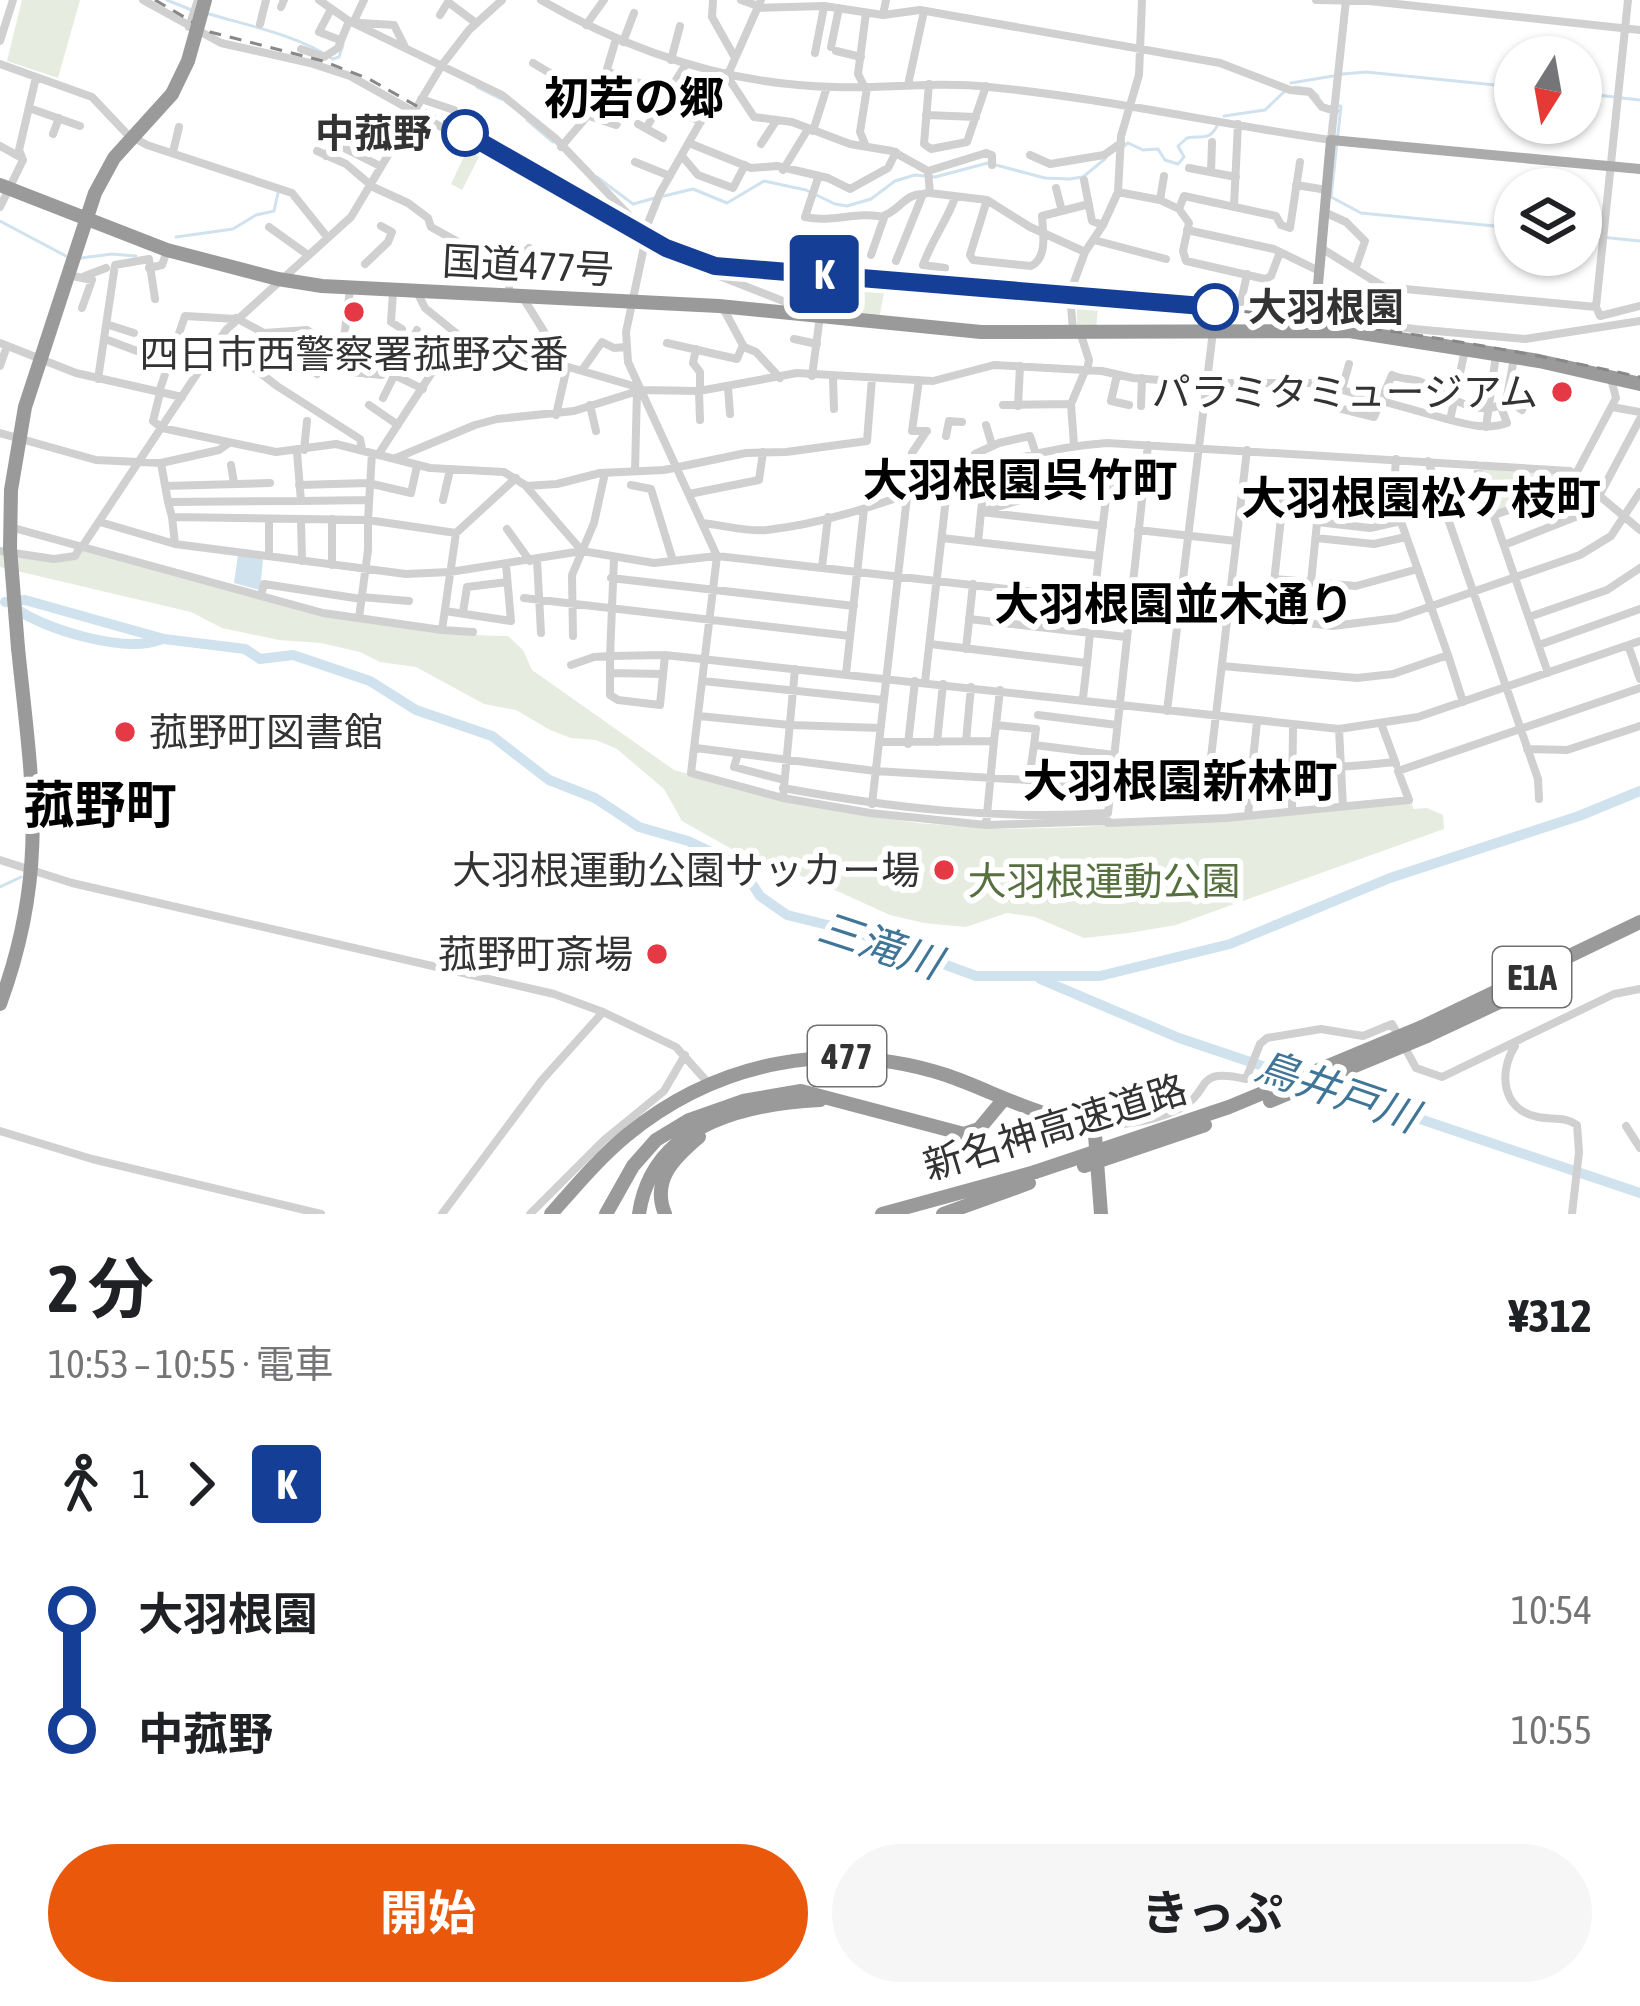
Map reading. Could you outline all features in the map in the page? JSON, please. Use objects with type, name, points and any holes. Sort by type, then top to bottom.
[{"type":"highway","points":[[0,1004],[26,923],[33,872],[34,809],[5,549],[18,440],[40,360],[107,168],[172,94],[185,69],[198,5]]},
{"type":"highway","name":"国道477号","points":[[4,187],[167,250],[278,279],[350,289],[723,307],[981,332],[1214,330],[1314,321],[1640,384]]},
{"type":"highway","name":"新名神高速道路","points":[[1424,1032],[1640,922]]},
{"type":"highway","name":"新名神高速道路","points":[[882,1214],[1035,1178],[1228,1107],[1424,1032],[1640,932]]},
{"type":"highway","name":"477","points":[[550,1214],[626,1136],[662,1110],[740,1072],[784,1060],[848,1056],[911,1065],[1053,1118],[1094,1123],[1094,1128]]},
{"type":"highway","points":[[606,1214],[627,1174],[656,1140],[689,1120],[801,1091],[964,1134],[980,1129],[1004,1099]]},
{"type":"highway","points":[[636,1214],[641,1177],[664,1145],[744,1105]]},
{"type":"highway","points":[[665,1214],[660,1190],[674,1160],[744,1105]]},
{"type":"highway","points":[[1094,1128],[1101,1214]]},
{"type":"highway","points":[[943,1214],[1035,1178]]},
{"type":"highway","points":[[866,1214],[913,1210]]},
{"type":"main road","points":[[1314,321],[1335,140],[1640,169]]},
{"type":"street","points":[[0,41],[14,0]]},
{"type":"street","points":[[143,0],[221,44],[331,69],[715,277],[822,317],[812,376]]},
{"type":"street","points":[[260,24],[266,0]]},
{"type":"street","points":[[319,0],[351,22],[502,95],[561,147],[644,238]]},
{"type":"street","points":[[301,49],[327,55],[338,48],[364,0]]},
{"type":"street","points":[[435,0],[443,11],[448,2],[476,22]]},
{"type":"street","points":[[5,549],[53,560],[75,556],[236,318],[351,217],[440,68],[476,22],[502,0]]},
{"type":"street","points":[[541,0],[620,40],[728,77],[827,87],[986,86],[1335,140],[1346,1]]},
{"type":"street","points":[[586,25],[604,0]]},
{"type":"street","points":[[713,0],[712,17],[735,57]]},
{"type":"street","points":[[741,0],[883,15],[924,11],[1220,63],[1310,92],[1322,107],[1336,107]]},
{"type":"street","points":[[883,15],[886,0]]},
{"type":"street","points":[[1075,445],[1071,404],[1089,360],[1076,331],[1070,293],[1085,251],[1118,192],[1128,105],[1139,75],[1142,0]]},
{"type":"street","points":[[1316,0],[1369,1],[1640,30]]},
{"type":"street","points":[[1628,0],[1595,308],[1600,316],[1640,306]]},
{"type":"street","points":[[759,4],[728,77],[658,197],[644,238],[626,347],[639,389],[717,556],[692,772],[730,784],[986,820]]},
{"type":"street","points":[[189,28],[198,5]]},
{"type":"street","points":[[815,53],[824,7]]},
{"type":"street","points":[[839,8],[834,49],[860,57]]},
{"type":"street","points":[[330,11],[319,32],[340,40]]},
{"type":"street","points":[[908,85],[924,11]]},
{"type":"street","points":[[561,147],[598,101],[634,13]]},
{"type":"street","points":[[866,13],[859,76],[866,88],[860,132],[866,145]]},
{"type":"street","points":[[351,22],[394,25],[405,47]]},
{"type":"street","points":[[671,60],[680,26]]},
{"type":"street","points":[[533,63],[598,101]]},
{"type":"street","points":[[0,64],[92,98],[132,138],[292,193],[328,238]]},
{"type":"street","points":[[663,138],[642,126],[686,64]]},
{"type":"street","points":[[589,116],[616,125],[642,84],[608,71]]},
{"type":"street","points":[[0,207],[4,187],[21,158],[36,77]]},
{"type":"street","points":[[728,77],[752,115],[896,152],[930,174]]},
{"type":"street","points":[[561,98],[569,83]]},
{"type":"street","points":[[929,84],[924,144],[931,149],[967,142],[986,86]]},
{"type":"street","points":[[783,170],[811,130],[827,87]]},
{"type":"street","points":[[421,99],[454,110]]},
{"type":"street","points":[[662,103],[700,122]]},
{"type":"street","points":[[29,108],[80,126]]},
{"type":"street","points":[[926,115],[976,116]]},
{"type":"street","points":[[53,134],[59,118]]},
{"type":"street","points":[[760,144],[777,120]]},
{"type":"street","points":[[1234,206],[1238,124]]},
{"type":"street","points":[[173,152],[179,127]]},
{"type":"street","points":[[1211,172],[1212,142]]},
{"type":"street","points":[[380,166],[334,143],[322,154],[356,170],[370,184],[428,218],[431,227],[508,270],[516,298],[540,318],[544,333],[567,367],[556,415]]},
{"type":"street","points":[[689,143],[745,165],[777,166],[854,188],[888,168],[896,152]]},
{"type":"street","points":[[0,146],[21,158]]},
{"type":"street","points":[[1030,155],[1050,164],[1104,155],[1121,147]]},
{"type":"street","points":[[896,261],[926,193],[931,149]]},
{"type":"street","points":[[930,174],[986,153],[993,163]]},
{"type":"street","points":[[682,156],[698,175],[733,188],[745,165]]},
{"type":"street","points":[[1179,209],[1184,196],[1276,216],[1290,228],[1300,162]]},
{"type":"street","points":[[635,163],[670,176]]},
{"type":"street","points":[[1189,168],[1236,177]]},
{"type":"street","points":[[1160,200],[1164,176]]},
{"type":"street","points":[[818,178],[806,217],[824,221],[866,213],[884,217]]},
{"type":"street","points":[[1084,180],[1092,221],[1103,225]]},
{"type":"street","points":[[1296,185],[1327,190]]},
{"type":"street","points":[[1056,188],[1062,211]]},
{"type":"street","points":[[1118,192],[1179,209],[1189,223],[1183,250],[1186,261],[1265,279],[1280,252]]},
{"type":"street","points":[[871,255],[884,217],[902,200],[926,193],[987,200],[1085,251]]},
{"type":"street","points":[[946,268],[923,265],[955,198]]},
{"type":"street","points":[[987,200],[970,256],[973,260],[1036,265],[1045,233],[1042,216],[1089,204]]},
{"type":"street","points":[[1324,212],[1340,218],[1364,241],[1357,267]]},
{"type":"street","points":[[364,264],[388,242],[392,232],[381,226]]},
{"type":"street","points":[[269,227],[308,255]]},
{"type":"street","points":[[1187,230],[1280,252],[1317,270]]},
{"type":"street","points":[[1094,240],[1166,260]]},
{"type":"street","points":[[508,270],[529,248]]},
{"type":"street","points":[[1319,248],[1384,287],[1595,308]]},
{"type":"street","points":[[149,268],[162,265],[167,250]]},
{"type":"street","points":[[98,379],[115,265],[148,259],[155,298]]},
{"type":"street","points":[[75,267],[106,268]]},
{"type":"street","points":[[75,267],[92,280],[82,308]]},
{"type":"street","points":[[1241,302],[1247,274]]},
{"type":"street","points":[[316,374],[337,351],[345,331],[350,289]]},
{"type":"street","points":[[382,375],[402,329],[391,322],[393,292]]},
{"type":"street","points":[[418,293],[425,308],[477,350],[502,353],[540,367],[582,370],[639,389],[700,391],[797,373],[933,381],[989,366],[1020,366],[1207,382],[1310,382],[1486,427],[1508,423],[1504,403],[1514,357]]},
{"type":"street","points":[[723,307],[743,345],[780,378]]},
{"type":"street","points":[[423,389],[395,375],[337,367],[334,352],[303,329],[261,332],[236,318],[185,316],[153,421],[163,428],[230,442],[300,451],[336,444],[417,466],[504,472],[526,486],[582,551]]},
{"type":"street","points":[[1314,321],[1525,339],[1640,321]]},
{"type":"street","points":[[109,326],[134,333]]},
{"type":"street","points":[[383,398],[417,330]]},
{"type":"street","points":[[1167,711],[1214,330]]},
{"type":"street","points":[[105,339],[137,351]]},
{"type":"street","points":[[311,351],[320,339]]},
{"type":"street","points":[[794,339],[817,344]]},
{"type":"street","points":[[219,341],[277,386],[360,439],[371,453]]},
{"type":"street","points":[[582,370],[602,342],[626,347]]},
{"type":"street","points":[[667,343],[737,358],[743,345]]},
{"type":"street","points":[[0,366],[4,344],[98,379],[182,397]]},
{"type":"street","points":[[1450,420],[1465,348]]},
{"type":"street","points":[[696,349],[693,363],[700,372],[700,420]]},
{"type":"street","points":[[359,618],[371,453],[398,425],[444,354]]},
{"type":"street","points":[[1486,427],[1497,354]]},
{"type":"street","points":[[365,374],[371,358]]},
{"type":"street","points":[[1349,364],[1326,405],[1374,417],[1392,375],[1420,381],[1454,401],[1486,409],[1504,403],[1522,410]]},
{"type":"street","points":[[1018,406],[1020,366]]},
{"type":"street","points":[[1117,375],[1111,401],[1129,405]]},
{"type":"street","points":[[1493,515],[1560,493],[1575,476],[1616,398],[1611,377]]},
{"type":"street","points":[[833,378],[834,409]]},
{"type":"street","points":[[526,486],[867,441],[872,378]]},
{"type":"street","points":[[1141,406],[1142,378]]},
{"type":"street","points":[[912,453],[927,431],[912,431],[920,380]]},
{"type":"street","points":[[728,387],[730,414]]},
{"type":"street","points":[[394,460],[475,424],[556,415],[639,389]]},
{"type":"street","points":[[635,471],[639,389]]},
{"type":"street","points":[[1003,405],[1071,404]]},
{"type":"street","points":[[369,405],[398,425]]},
{"type":"street","points":[[590,405],[596,431]]},
{"type":"street","points":[[1504,544],[1573,520],[1599,496],[1640,416],[1612,406]]},
{"type":"street","points":[[301,500],[300,451],[307,421]]},
{"type":"street","points":[[946,436],[949,421],[962,422]]},
{"type":"street","points":[[986,425],[992,445]]},
{"type":"street","points":[[0,433],[96,460],[137,464],[160,464],[219,450],[230,442]]},
{"type":"street","points":[[978,542],[984,470],[970,456],[1030,436],[1036,454]]},
{"type":"street","points":[[153,442],[175,544]]},
{"type":"street","points":[[702,523],[763,530],[865,509],[1075,445],[1148,445],[1570,471],[1640,530]]},
{"type":"street","points":[[1108,818],[1148,445]]},
{"type":"street","points":[[1208,783],[1247,449]]},
{"type":"street","points":[[689,494],[759,480],[763,452]]},
{"type":"street","points":[[1396,459],[1393,499],[1463,702]]},
{"type":"street","points":[[1428,461],[1538,779],[1539,799]]},
{"type":"street","points":[[1476,464],[1548,673]]},
{"type":"street","points":[[230,501],[231,465]]},
{"type":"street","points":[[299,485],[368,483],[415,494],[417,466]]},
{"type":"street","points":[[443,500],[449,470]]},
{"type":"street","points":[[573,636],[572,575],[594,524],[605,472]]},
{"type":"street","points":[[442,630],[456,533],[516,478]]},
{"type":"street","points":[[908,744],[930,644],[949,482]]},
{"type":"street","points":[[1094,598],[1108,482]]},
{"type":"street","points":[[165,486],[270,483]]},
{"type":"street","points":[[981,512],[1066,486],[1144,483]]},
{"type":"street","points":[[631,485],[651,489],[673,561]]},
{"type":"street","points":[[1242,488],[1393,499]]},
{"type":"street","points":[[1270,618],[1284,491]]},
{"type":"street","points":[[100,522],[175,544],[415,574],[582,551],[614,559],[673,561],[717,556],[1349,626],[1384,622],[1431,607],[1598,546],[1626,518],[1640,492]]},
{"type":"street","points":[[1311,582],[1321,493]]},
{"type":"street","points":[[872,804],[907,496]]},
{"type":"street","points":[[168,502],[369,500]]},
{"type":"street","points":[[846,674],[865,509]]},
{"type":"street","points":[[981,512],[1103,526]]},
{"type":"street","points":[[172,517],[368,520],[456,533]]},
{"type":"street","points":[[823,568],[829,518]]},
{"type":"street","points":[[269,520],[269,556]]},
{"type":"street","points":[[301,520],[302,561]]},
{"type":"street","points":[[332,520],[332,565]]},
{"type":"street","points":[[1317,522],[1370,527],[1401,521]]},
{"type":"street","points":[[10,527],[261,596],[359,618],[473,632]]},
{"type":"street","points":[[508,530],[534,561],[541,633]]},
{"type":"street","points":[[1138,530],[1236,542]]},
{"type":"street","points":[[1316,538],[1374,544],[1406,537]]},
{"type":"street","points":[[942,538],[1100,556]]},
{"type":"street","points":[[614,559],[610,695],[660,705],[665,656]]},
{"type":"street","points":[[445,610],[511,621],[506,565]]},
{"type":"street","points":[[1529,617],[1607,590],[1640,568]]},
{"type":"street","points":[[1274,578],[1367,585],[1418,569]]},
{"type":"street","points":[[611,578],[854,606]]},
{"type":"street","points":[[463,612],[467,587],[507,582]]},
{"type":"street","points":[[261,596],[263,584],[409,601]]},
{"type":"street","points":[[966,649],[973,584]]},
{"type":"street","points":[[524,598],[850,636]]},
{"type":"street","points":[[1539,645],[1640,608]]},
{"type":"street","points":[[969,619],[1126,637]]},
{"type":"street","points":[[1083,698],[1090,633]]},
{"type":"street","points":[[571,665],[594,656],[665,656],[1339,729],[1382,725],[1463,702],[1640,641]]},
{"type":"street","points":[[930,644],[1087,663]]},
{"type":"street","points":[[1210,764],[1252,769],[1397,767],[1520,729],[1640,678],[1628,646]]},
{"type":"street","points":[[1222,666],[1357,679],[1393,674],[1448,655]]},
{"type":"street","points":[[784,789],[795,669]]},
{"type":"street","points":[[610,673],[663,674]]},
{"type":"street","points":[[703,681],[884,700]]},
{"type":"street","points":[[937,742],[943,684]]},
{"type":"street","points":[[966,741],[971,687]]},
{"type":"street","points":[[986,820],[1000,690]]},
{"type":"street","points":[[1029,781],[1042,694]]},
{"type":"street","points":[[1038,715],[1117,725]]},
{"type":"street","points":[[700,716],[880,728]]},
{"type":"street","points":[[1248,815],[1257,722]]},
{"type":"street","points":[[996,724],[1036,729]]},
{"type":"street","points":[[1292,811],[1293,725]]},
{"type":"street","points":[[734,767],[784,789],[886,816],[986,820],[1248,815],[1408,800],[1382,725]]},
{"type":"street","points":[[1527,749],[1568,750],[1640,727]]},
{"type":"street","points":[[1339,729],[1343,807]]},
{"type":"street","points":[[878,742],[994,741]]},
{"type":"street","points":[[1034,745],[1114,755]]},
{"type":"street","points":[[696,748],[875,771],[1111,784]]},
{"type":"street","points":[[730,784],[738,754]]},
{"type":"street","points":[[2,861],[514,984],[604,1012],[685,1055],[710,1085]]},
{"type":"street","points":[[1094,1128],[1148,1120],[1186,1106],[1212,1077],[1226,1074],[1246,1079],[1267,1038],[1332,1029],[1363,1036],[1392,1024],[1416,1068],[1442,1077],[1614,994],[1640,989]]},
{"type":"street","points":[[442,1214],[542,1079],[604,1012]]},
{"type":"street","points":[[1517,1043],[1504,1072],[1508,1094],[1532,1116],[1571,1120],[1578,1131],[1572,1214]]},
{"type":"street","points":[[530,1214],[604,1140],[664,1091],[685,1055]]},
{"type":"street","points":[[1626,1126],[1640,1148]]},
{"type":"street","points":[[0,1131],[92,1159],[321,1214]]},
{"type":"green space","points":[[22,0],[80,0],[58,78],[7,61]]},
{"type":"green space","points":[[469,146],[481,153],[462,190],[451,184]]},
{"type":"green space","points":[[865,280],[886,282],[879,319],[861,316]]},
{"type":"green space","points":[[1077,298],[1099,299],[1096,328],[1077,328]]},
{"type":"green space","points":[[1481,469],[1571,476],[1554,492],[1497,511]]},
{"type":"green space","name":"大羽根運動公園","points":[[83,550],[346,618],[454,634],[508,636],[523,650],[532,670],[674,770],[785,801],[917,823],[1003,829],[1412,802],[1413,809],[1427,808],[1443,815],[1444,829],[1176,925],[1084,938],[1035,917],[1007,913],[966,927],[924,923],[890,915],[744,856],[682,821],[664,789],[617,749],[550,730],[516,710],[484,704],[416,667],[380,662],[321,643],[222,628],[191,612],[0,567],[0,552],[73,559]]},
{"type":"water","points":[[238,555],[263,559],[260,590],[234,583]]},
{"type":"waterway","points":[[167,0],[194,11]]},
{"type":"waterway","points":[[209,14],[289,37],[333,59],[339,57],[343,45]]},
{"type":"waterway","points":[[1343,74],[1366,72],[1494,85]]},
{"type":"waterway","points":[[1291,83],[1333,76]]},
{"type":"waterway","points":[[477,87],[501,99]]},
{"type":"waterway","points":[[1295,87],[1310,89],[1318,96]]},
{"type":"waterway","points":[[1224,116],[1265,110],[1286,90]]},
{"type":"waterway","points":[[1602,96],[1614,97]]},
{"type":"waterway","points":[[1622,98],[1640,100]]},
{"type":"waterway","points":[[1335,106],[1341,106],[1331,197],[1361,213],[1494,226]]},
{"type":"waterway","points":[[527,120],[553,142]]},
{"type":"waterway","points":[[1124,146],[1158,149],[1165,160],[1178,164],[1184,157],[1178,146],[1187,138],[1207,136],[1217,126]]},
{"type":"waterway","points":[[664,196],[693,189],[727,203],[764,181],[847,206],[915,175],[935,177],[988,163],[1045,178],[1069,179],[1083,177],[1106,158]]},
{"type":"waterway","points":[[597,177],[633,204],[655,198]]},
{"type":"waterway","points":[[176,237],[233,229],[274,211],[278,193]]},
{"type":"waterway","points":[[0,221],[66,256]]},
{"type":"waterway","points":[[1602,237],[1640,241]]},
{"type":"waterway","points":[[81,258],[136,256]]},
{"type":"waterway","name":"三滝川","points":[[5,602],[25,600],[164,639],[245,649],[260,659],[293,655],[370,681],[416,710],[492,736],[549,780],[595,798],[639,827],[688,841],[728,860],[745,873],[760,896],[787,915],[856,932],[976,976],[1100,976],[1230,944],[1390,878],[1640,791]]},
{"type":"waterway","name":"三滝川","points":[[13,607],[85,637],[126,644],[160,640]]},
{"type":"waterway","points":[[0,887],[21,877]]},
{"type":"waterway","name":"鳥井戸川","points":[[1040,979],[1179,1038],[1640,1193]]},
{"type":"railway","points":[[155,0],[210,32],[323,61],[369,79],[697,261],[742,269],[968,285],[1305,319],[1529,354],[1640,377]]},
{"type":"train","name":"K","points":[[465,133],[666,248],[715,266],[1215,307]]},
{"type":"place","name":"中菰野","points":[[465,133]]},
{"type":"place","name":"大羽根園","points":[[1215,307]]},
{"type":"place","name":"四日市西警察署菰野交番","points":[[354,312]]},
{"type":"place","name":"パラミタミュージアム","points":[[1562,392]]},
{"type":"place","name":"菰野町図書館","points":[[125,732]]},
{"type":"place","name":"大羽根運動公園サッカー場","points":[[944,870]]},
{"type":"place","name":"菰野町斎場","points":[[657,954]]},
{"type":"district","name":"初若の郷","points":[[634,98]]},
{"type":"district","name":"大羽根園呉竹町","points":[[1020,480]]},
{"type":"district","name":"大羽根園松ケ枝町","points":[[1421,498]]},
{"type":"district","name":"大羽根園並木通り","points":[[1174,604]]},
{"type":"district","name":"大羽根園新林町","points":[[1180,781]]},
{"type":"district","name":"菰野町","points":[[100,804]]}]
